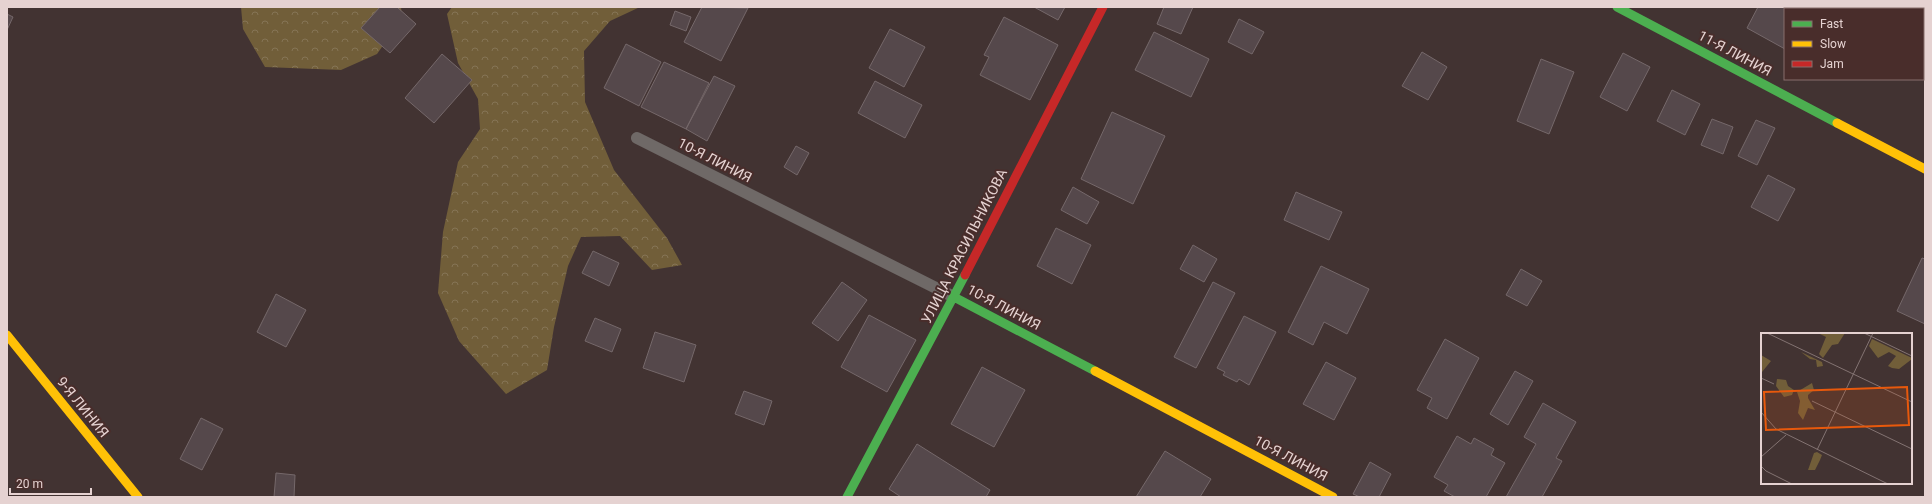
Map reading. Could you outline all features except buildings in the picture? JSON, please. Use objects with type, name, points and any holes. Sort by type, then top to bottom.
[{"type":"street","name":"УЛИЦА КРАСИЛЬНИКОВА","points":[[847,497],[954,297],[1103,7]]},
{"type":"street","name":"11-Я ЛИНИЯ","points":[[1617,7],[1925,169]]},
{"type":"street","name":"10-Я ЛИНИЯ","points":[[954,297],[1333,497]]},
{"type":"street","name":"9-Я ЛИНИЯ","points":[[7,335],[138,497]]},
{"type":"lane","name":"10-Я ЛИНИЯ","points":[[637,138],[954,297]]},
{"type":"green space","points":[[241,7],[401,7],[402,18],[377,54],[341,70],[265,67],[243,29]]},
{"type":"green space","points":[[452,7],[640,7],[610,21],[584,51],[585,102],[614,170],[667,238],[682,265],[652,270],[620,236],[581,237],[568,266],[554,327],[547,370],[506,394],[459,341],[438,293],[443,232],[458,162],[480,129],[478,99],[458,63],[447,14]]},
{"type":"traffic: fast","points":[[1617,7],[1837,123]]},
{"type":"traffic: fast","points":[[847,497],[965,275]]},
{"type":"traffic: fast","points":[[954,297],[1095,371]]},
{"type":"traffic: slow","points":[[1837,123],[1925,169]]},
{"type":"traffic: slow","points":[[7,335],[138,497]]},
{"type":"traffic: slow","points":[[1095,371],[1333,497]]},
{"type":"traffic: jam","points":[[965,275],[1103,7]]}]
